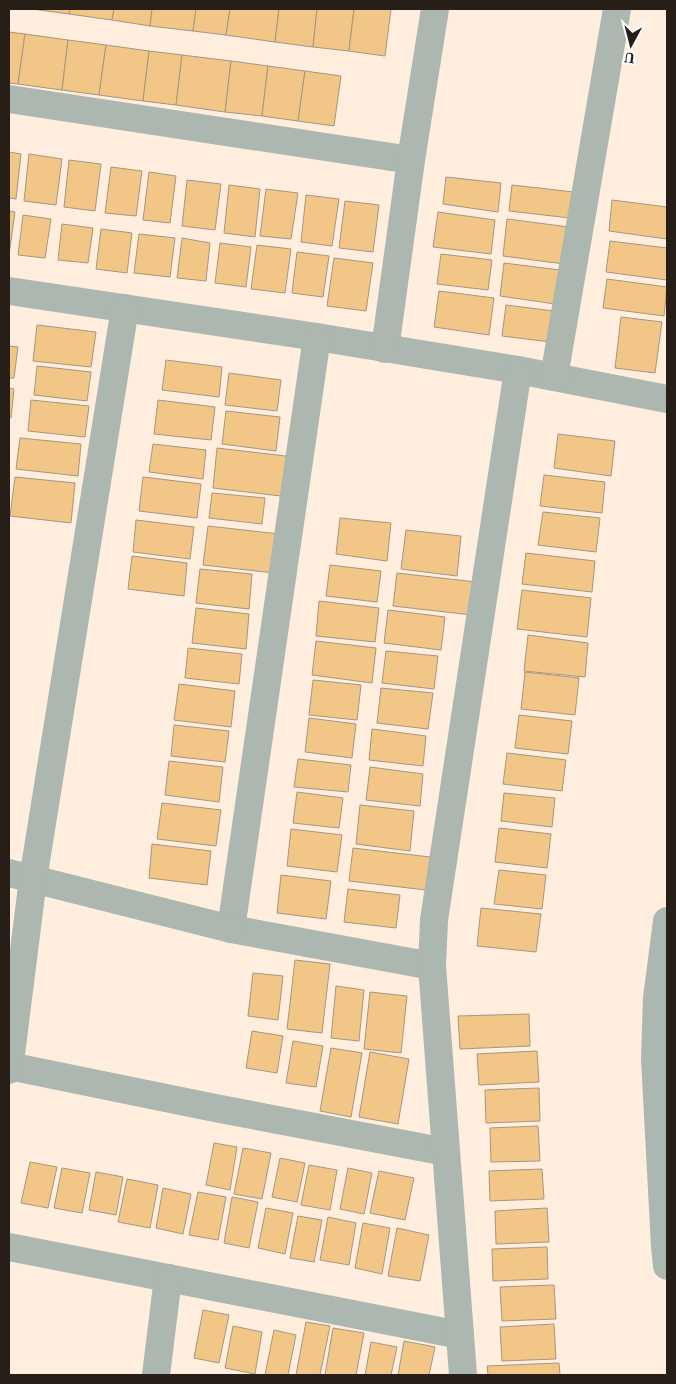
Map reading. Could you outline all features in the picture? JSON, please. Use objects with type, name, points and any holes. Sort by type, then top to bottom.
[{"type":"street","points":[[385,349],[411,160],[435,9]]},
{"type":"street","points":[[554,377],[617,9]]},
{"type":"street","points":[[9,100],[411,160]]},
{"type":"street","points":[[9,291],[317,337],[518,370],[667,399]]},
{"type":"street","points":[[9,1070],[21,876],[125,308]]},
{"type":"street","points":[[231,928],[317,337]]},
{"type":"street","points":[[463,1375],[432,966],[434,920],[518,370]]},
{"type":"street","points":[[21,876],[231,928],[432,966]]},
{"type":"street","points":[[667,921],[657,998],[656,1059],[667,1266]]},
{"type":"street","points":[[9,1066],[446,1152]]},
{"type":"street","points":[[9,1247],[460,1335]]},
{"type":"street","points":[[156,1375],[168,1278]]},
{"type":"building","points":[[32,9],[70,9],[69,14]]},
{"type":"building","points":[[70,9],[114,9],[112,20],[69,14]]},
{"type":"building","points":[[114,9],[152,9],[150,26],[112,20]]},
{"type":"building","points":[[152,9],[196,9],[193,31],[150,26]]},
{"type":"building","points":[[196,9],[230,9],[226,35],[193,31]]},
{"type":"building","points":[[230,9],[279,9],[275,42],[226,35]]},
{"type":"building","points":[[279,9],[317,9],[313,47],[275,42]]},
{"type":"building","points":[[317,9],[354,9],[349,51],[313,47]]},
{"type":"building","points":[[354,9],[391,9],[385,56],[349,51]]},
{"type":"building","points":[[9,32],[25,34],[18,84],[9,83]]},
{"type":"building","points":[[25,34],[68,40],[62,90],[18,84]]},
{"type":"building","points":[[68,40],[106,45],[99,95],[62,90]]},
{"type":"building","points":[[106,45],[149,51],[143,101],[99,95]]},
{"type":"building","points":[[149,51],[182,55],[176,105],[143,101]]},
{"type":"building","points":[[182,55],[231,61],[225,112],[176,105]]},
{"type":"building","points":[[231,61],[268,66],[262,116],[225,112]]},
{"type":"building","points":[[268,66],[305,71],[298,121],[262,116]]},
{"type":"building","points":[[305,71],[341,76],[334,126],[298,121]]},
{"type":"building","points":[[9,152],[21,154],[16,199],[9,198]]},
{"type":"building","points":[[29,154],[62,159],[56,205],[24,201]]},
{"type":"building","points":[[69,160],[101,164],[95,211],[64,207]]},
{"type":"building","points":[[111,167],[142,171],[136,216],[105,213]]},
{"type":"building","points":[[149,172],[176,176],[170,223],[143,220]]},
{"type":"building","points":[[446,177],[501,183],[498,212],[443,204]]},
{"type":"building","points":[[187,180],[221,184],[215,230],[182,226]]},
{"type":"building","points":[[229,185],[260,189],[255,237],[224,233]]},
{"type":"building","points":[[512,185],[574,192],[570,218],[509,211]]},
{"type":"building","points":[[266,189],[298,193],[291,239],[260,236]]},
{"type":"building","points":[[306,195],[339,199],[332,246],[301,242]]},
{"type":"building","points":[[612,200],[667,207],[667,239],[609,231]]},
{"type":"building","points":[[345,201],[379,205],[373,252],[339,248]]},
{"type":"building","points":[[9,211],[15,212],[9,255]]},
{"type":"building","points":[[438,212],[495,220],[491,254],[433,247]]},
{"type":"building","points":[[23,215],[51,219],[45,258],[18,255]]},
{"type":"building","points":[[507,219],[569,227],[564,264],[503,256]]},
{"type":"building","points":[[62,224],[93,228],[88,263],[58,260]]},
{"type":"building","points":[[101,229],[132,233],[127,273],[96,269]]},
{"type":"building","points":[[139,234],[175,238],[170,277],[134,273]]},
{"type":"building","points":[[182,238],[210,243],[206,281],[177,278]]},
{"type":"building","points":[[610,241],[667,248],[667,280],[606,272]]},
{"type":"building","points":[[220,243],[251,247],[246,287],[215,283]]},
{"type":"building","points":[[257,245],[291,249],[285,293],[251,289]]},
{"type":"building","points":[[297,252],[329,256],[323,297],[292,293]]},
{"type":"building","points":[[441,254],[492,260],[488,290],[437,284]]},
{"type":"building","points":[[334,258],[373,263],[366,311],[327,306]]},
{"type":"building","points":[[504,263],[560,270],[555,304],[500,296]]},
{"type":"building","points":[[607,279],[667,287],[664,316],[603,308]]},
{"type":"building","points":[[439,291],[494,298],[489,335],[434,327]]},
{"type":"building","points":[[506,305],[554,311],[550,342],[502,336]]},
{"type":"building","points":[[621,317],[662,322],[655,373],[615,368]]},
{"type":"building","points":[[37,325],[96,332],[91,367],[33,361]]},
{"type":"building","points":[[9,346],[18,347],[14,378],[9,378]]},
{"type":"building","points":[[166,360],[222,367],[219,397],[162,390]]},
{"type":"building","points":[[37,366],[91,372],[87,401],[34,395]]},
{"type":"building","points":[[229,373],[281,380],[277,411],[225,405]]},
{"type":"building","points":[[9,388],[14,389],[11,418],[9,417]]},
{"type":"building","points":[[31,400],[89,406],[85,437],[28,431]]},
{"type":"building","points":[[158,400],[215,407],[211,440],[154,434]]},
{"type":"building","points":[[226,411],[280,417],[276,451],[222,444]]},
{"type":"building","points":[[558,434],[615,441],[611,476],[554,468]]},
{"type":"building","points":[[20,438],[81,444],[78,476],[16,469]]},
{"type":"building","points":[[153,444],[206,450],[203,479],[149,472]]},
{"type":"building","points":[[217,448],[294,457],[289,497],[213,488]]},
{"type":"building","points":[[544,475],[605,482],[602,513],[540,506]]},
{"type":"building","points":[[15,477],[75,483],[71,523],[10,516]]},
{"type":"building","points":[[143,477],[201,484],[197,518],[139,511]]},
{"type":"building","points":[[212,493],[265,498],[262,524],[209,518]]},
{"type":"building","points":[[543,512],[600,518],[596,552],[538,545]]},
{"type":"building","points":[[340,518],[391,523],[387,561],[336,554]]},
{"type":"building","points":[[136,520],[194,527],[190,559],[133,552]]},
{"type":"building","points":[[208,526],[279,534],[274,573],[203,565]]},
{"type":"building","points":[[406,530],[461,536],[457,576],[401,569]]},
{"type":"building","points":[[526,553],[595,561],[592,592],[522,584]]},
{"type":"building","points":[[132,556],[187,563],[184,596],[128,589]]},
{"type":"building","points":[[330,565],[381,571],[377,602],[326,596]]},
{"type":"building","points":[[200,569],[252,574],[249,609],[196,603]]},
{"type":"building","points":[[397,573],[476,582],[472,615],[393,606]]},
{"type":"building","points":[[522,590],[591,598],[587,637],[517,629]]},
{"type":"building","points":[[319,601],[379,608],[375,642],[316,636]]},
{"type":"building","points":[[196,608],[249,614],[246,649],[192,643]]},
{"type":"building","points":[[388,610],[445,617],[441,650],[384,643]]},
{"type":"building","points":[[528,635],[588,643],[585,677],[524,671]]},
{"type":"building","points":[[316,641],[376,648],[372,683],[312,675]]},
{"type":"building","points":[[188,648],[242,654],[239,684],[185,678]]},
{"type":"building","points":[[386,651],[438,656],[434,689],[382,683]]},
{"type":"building","points":[[525,672],[579,678],[575,715],[521,709]]},
{"type":"building","points":[[313,680],[361,685],[357,720],[309,715]]},
{"type":"building","points":[[179,684],[235,691],[231,727],[174,720]]},
{"type":"building","points":[[381,688],[433,693],[428,729],[377,723]]},
{"type":"building","points":[[519,715],[572,721],[568,754],[515,748]]},
{"type":"building","points":[[309,718],[356,724],[352,758],[305,752]]},
{"type":"building","points":[[174,725],[229,731],[225,762],[171,756]]},
{"type":"building","points":[[372,729],[426,736],[423,766],[369,760]]},
{"type":"building","points":[[507,753],[566,760],[562,791],[503,784]]},
{"type":"building","points":[[298,759],[351,765],[348,792],[294,787]]},
{"type":"building","points":[[169,761],[223,767],[219,802],[165,795]]},
{"type":"building","points":[[370,767],[423,774],[420,806],[366,800]]},
{"type":"building","points":[[297,792],[343,798],[339,828],[293,823]]},
{"type":"building","points":[[504,793],[555,798],[552,827],[501,821]]},
{"type":"building","points":[[162,803],[221,810],[216,846],[157,839]]},
{"type":"building","points":[[360,805],[414,811],[410,851],[356,844]]},
{"type":"building","points":[[499,828],[551,834],[547,868],[495,862]]},
{"type":"building","points":[[291,829],[342,835],[337,872],[287,866]]},
{"type":"building","points":[[152,844],[211,851],[207,885],[149,878]]},
{"type":"building","points":[[353,848],[430,857],[426,890],[349,881]]},
{"type":"building","points":[[499,870],[546,875],[542,909],[494,904]]},
{"type":"building","points":[[281,875],[331,881],[326,919],[277,913]]},
{"type":"building","points":[[348,889],[400,895],[396,928],[344,922]]},
{"type":"building","points":[[481,908],[541,914],[536,952],[477,946]]},
{"type":"building","points":[[295,960],[330,964],[322,1033],[287,1029]]},
{"type":"building","points":[[253,973],[283,976],[278,1020],[248,1016]]},
{"type":"building","points":[[336,986],[364,990],[359,1041],[331,1038]]},
{"type":"building","points":[[370,992],[407,996],[401,1053],[364,1049]]},
{"type":"building","points":[[529,1014],[530,1046],[460,1049],[458,1016]]},
{"type":"building","points":[[252,1031],[283,1036],[277,1073],[246,1068]]},
{"type":"building","points":[[293,1041],[323,1046],[316,1087],[286,1083]]},
{"type":"building","points":[[331,1048],[362,1053],[351,1117],[320,1111]]},
{"type":"building","points":[[537,1051],[539,1082],[479,1085],[477,1054]]},
{"type":"building","points":[[370,1052],[409,1059],[398,1124],[359,1117]]},
{"type":"building","points":[[539,1088],[540,1121],[486,1123],[485,1090]]},
{"type":"building","points":[[538,1126],[540,1161],[491,1162],[490,1128]]},
{"type":"building","points":[[214,1143],[237,1147],[230,1190],[206,1185]]},
{"type":"building","points":[[243,1148],[271,1153],[262,1199],[234,1194]]},
{"type":"building","points":[[280,1158],[305,1163],[297,1202],[272,1197]]},
{"type":"building","points":[[30,1162],[57,1167],[48,1208],[21,1203]]},
{"type":"building","points":[[309,1165],[337,1170],[330,1210],[301,1205]]},
{"type":"building","points":[[62,1168],[90,1173],[82,1213],[54,1208]]},
{"type":"building","points":[[348,1168],[372,1173],[364,1214],[340,1209]]},
{"type":"building","points":[[542,1169],[544,1199],[490,1201],[489,1171]]},
{"type":"building","points":[[379,1171],[414,1178],[405,1220],[370,1213]]},
{"type":"building","points":[[96,1172],[123,1177],[116,1215],[89,1210]]},
{"type":"building","points":[[127,1179],[158,1185],[150,1228],[118,1222]]},
{"type":"building","points":[[163,1188],[191,1194],[183,1234],[156,1228]]},
{"type":"building","points":[[198,1192],[226,1197],[218,1240],[189,1235]]},
{"type":"building","points":[[232,1197],[258,1202],[249,1248],[224,1243]]},
{"type":"building","points":[[266,1208],[293,1213],[285,1254],[258,1248]]},
{"type":"building","points":[[547,1208],[549,1242],[496,1244],[495,1211]]},
{"type":"building","points":[[298,1216],[322,1220],[314,1262],[290,1258]]},
{"type":"building","points":[[328,1217],[356,1223],[349,1265],[320,1260]]},
{"type":"building","points":[[363,1223],[390,1228],[382,1274],[355,1268]]},
{"type":"building","points":[[397,1228],[429,1235],[420,1281],[388,1276]]},
{"type":"building","points":[[547,1247],[548,1279],[493,1281],[492,1249]]},
{"type":"building","points":[[554,1285],[556,1319],[502,1321],[500,1287]]},
{"type":"building","points":[[203,1310],[229,1315],[219,1363],[194,1358]]},
{"type":"building","points":[[306,1322],[330,1326],[320,1375],[296,1375]]},
{"type":"building","points":[[554,1324],[556,1359],[502,1361],[500,1327]]},
{"type":"building","points":[[233,1326],[262,1332],[255,1374],[225,1368]]},
{"type":"building","points":[[333,1328],[364,1333],[356,1375],[325,1375]]},
{"type":"building","points":[[274,1330],[296,1335],[288,1375],[265,1375]]},
{"type":"building","points":[[404,1341],[435,1347],[429,1375],[398,1375]]},
{"type":"building","points":[[371,1342],[397,1347],[391,1375],[365,1375]]},
{"type":"building","points":[[559,1363],[560,1375],[488,1375],[487,1366]]}]
